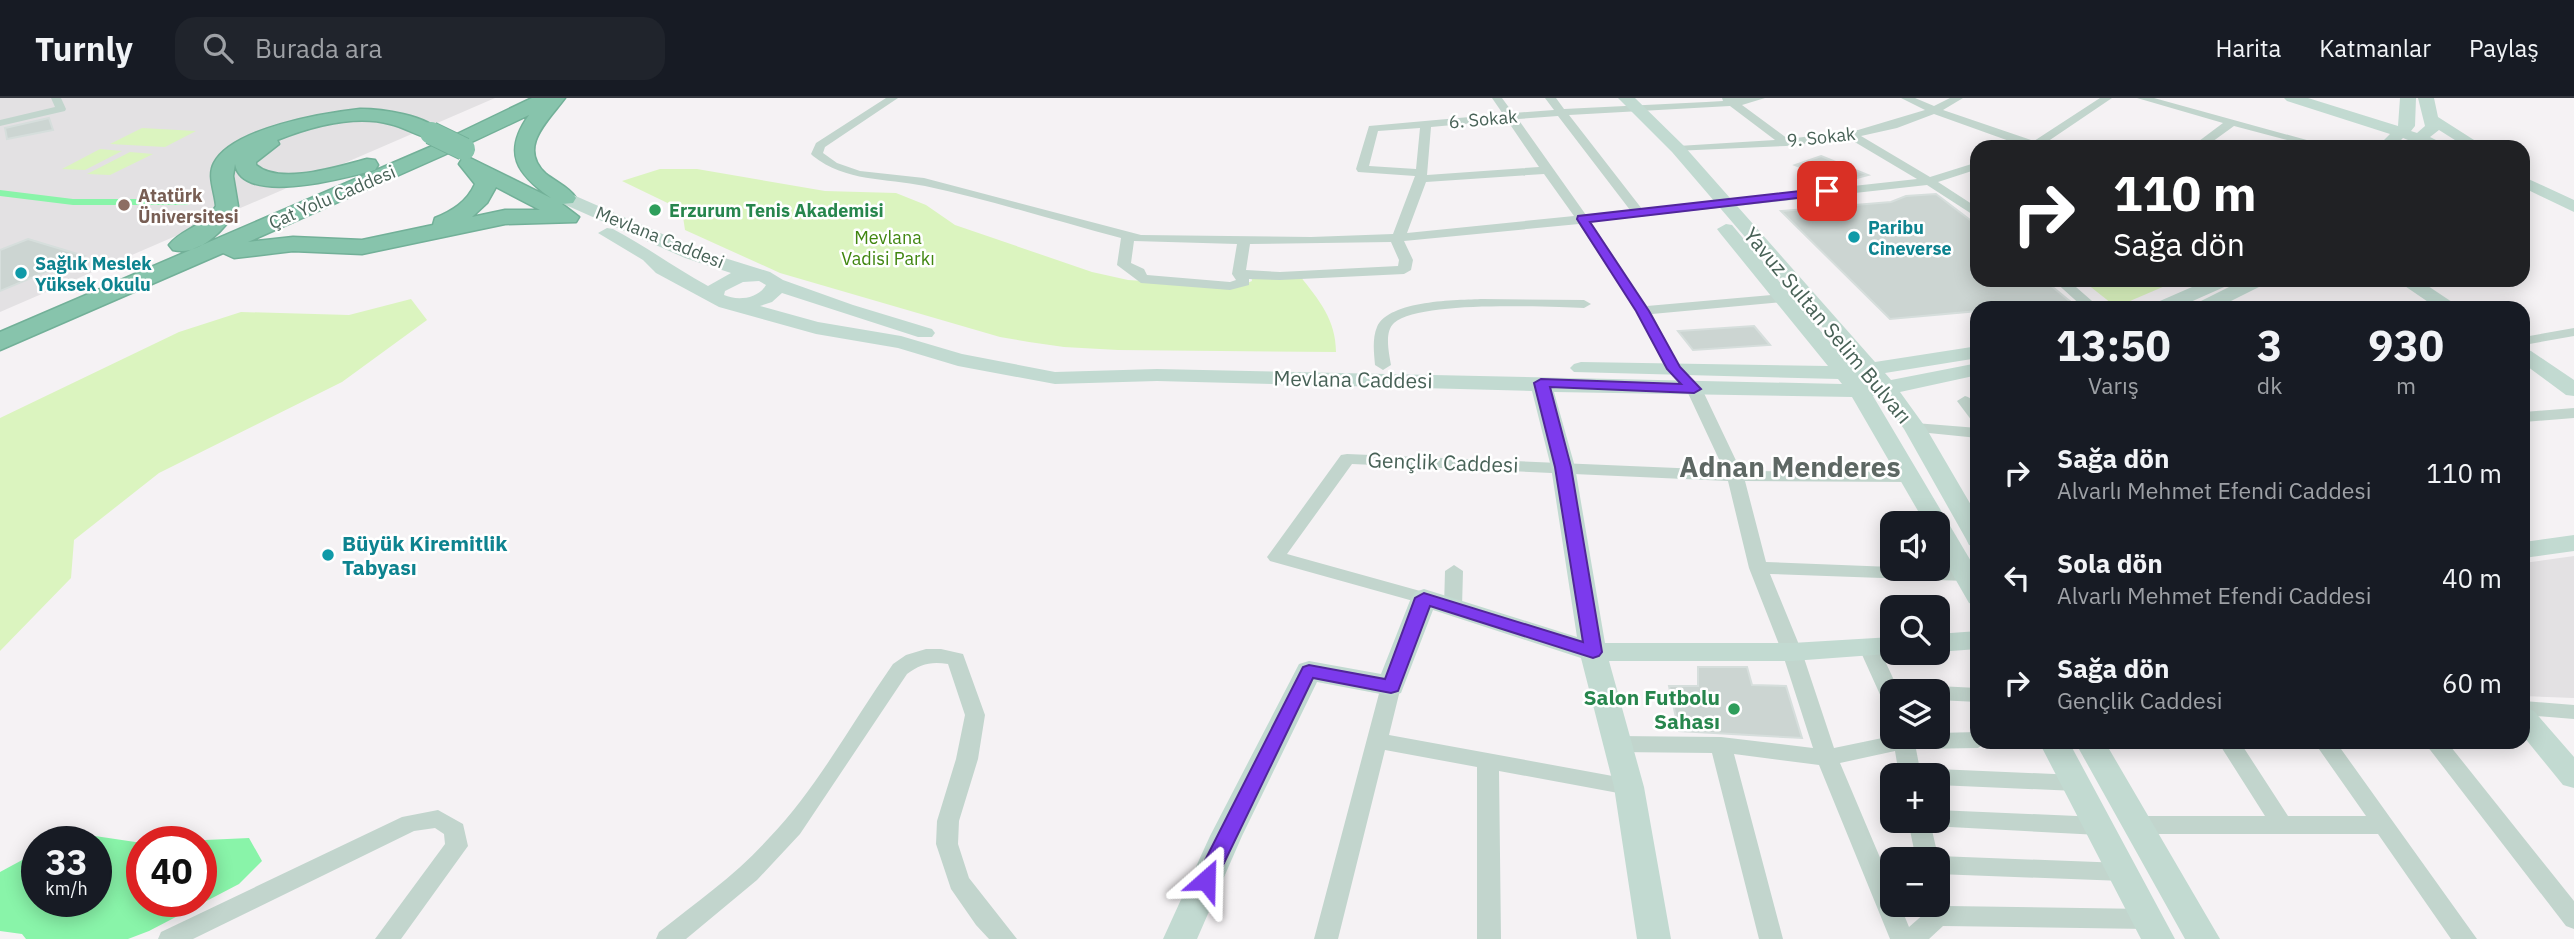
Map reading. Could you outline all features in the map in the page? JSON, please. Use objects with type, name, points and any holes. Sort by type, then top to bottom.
[{"type":"highway","name":"Çat Yolu Caddesi","points":[[0,342],[522,98]]},
{"type":"highway","name":"Çat Yolu Caddesi","points":[[0,329],[334,195],[437,151],[548,98]]},
{"type":"highway","points":[[555,98],[536,116],[526,138],[526,162],[535,176],[566,207]]},
{"type":"highway","points":[[145,272],[207,231],[221,218],[228,206],[222,182],[226,160],[248,144],[307,124],[373,115],[399,120],[460,156],[566,207]]},
{"type":"highway","points":[[393,158],[334,173],[291,180],[265,180],[250,175],[245,167],[246,159],[258,149],[284,137],[319,128],[370,124],[424,136]]},
{"type":"highway","points":[[334,195],[321,210],[321,229],[337,236],[372,239],[413,233],[461,215],[482,196],[486,184],[460,156]]},
{"type":"highway","points":[[145,272],[240,249],[293,244],[362,247],[566,207]]},
{"type":"street","points":[[0,123],[61,109],[55,98]]},
{"type":"street","points":[[893,98],[820,145],[817,154],[833,166],[859,174],[924,182],[1141,239],[1244,241],[1400,238],[1929,181],[1970,168]]},
{"type":"street","points":[[1497,98],[1643,311],[1674,369],[1694,389],[1735,476],[1758,568],[1792,652],[1827,758],[1902,939]]},
{"type":"street","points":[[1550,98],[1639,214]]},
{"type":"street","points":[[1676,98],[1686,108]]},
{"type":"street","name":"6. Sokak","points":[[1420,176],[1362,169],[1373,128],[1562,113],[1622,103],[1686,108],[1760,98]]},
{"type":"street","points":[[1906,98],[2017,140]]},
{"type":"street","name":"9. Sokak","points":[[1678,149],[1852,135],[1936,111],[1958,98]]},
{"type":"street","points":[[2046,140],[2107,98]]},
{"type":"street","points":[[2142,98],[2300,140]]},
{"type":"street","points":[[2292,98],[2379,124],[2447,140]]},
{"type":"street","points":[[2316,98],[2364,112],[2428,140]]},
{"type":"street","points":[[2412,132],[2426,98]]},
{"type":"street","points":[[1730,101],[1783,140]]},
{"type":"street","name":"Yavuz Sultan Selim Bulvarı","points":[[1622,103],[1678,149],[1783,298],[1852,382],[1930,511]]},
{"type":"street","name":"Yavuz Sultan Selim Bulvarı","points":[[1622,103],[1886,388],[1915,428],[1970,525]]},
{"type":"street","points":[[2207,140],[2232,122]]},
{"type":"street","points":[[1239,274],[1280,276],[1404,270],[1406,260],[1397,241],[1420,176],[1426,124]]},
{"type":"street","points":[[2412,132],[2441,140]]},
{"type":"street","points":[[1852,135],[1970,209]]},
{"type":"street","points":[[1420,176],[1547,170]]},
{"type":"street","points":[[2530,176],[2574,196]]},
{"type":"street","points":[[2530,185],[2574,207]]},
{"type":"street","name":"Mevlana Caddesi","points":[[566,207],[692,254],[768,277],[776,284],[846,309],[994,353],[1050,362],[1694,389],[1852,382],[1870,371],[1970,353]]},
{"type":"street","name":"Mevlana Caddesi","points":[[566,207],[650,256],[674,276],[726,303],[816,328],[901,342],[958,360],[1055,378],[1158,367],[1383,365],[1674,369],[1852,382],[1886,388],[1970,371]]},
{"type":"street","points":[[1128,236],[1124,265],[1139,272],[1141,279],[1230,286],[1244,282],[1239,274],[1244,241]]},
{"type":"street","points":[[714,297],[716,288],[722,283],[739,276],[757,275]]},
{"type":"street","points":[[735,304],[765,298],[772,293],[776,284]]},
{"type":"street","points":[[2068,287],[2085,301]]},
{"type":"street","points":[[2176,301],[2208,287]]},
{"type":"street","points":[[2215,301],[2244,287]]},
{"type":"street","points":[[2417,287],[2440,301]]},
{"type":"street","points":[[1643,311],[1783,298]]},
{"type":"street","points":[[1383,365],[1381,337],[1385,326],[1389,319],[1403,313],[1491,302],[1584,304]]},
{"type":"street","points":[[2530,340],[2574,332]]},
{"type":"street","points":[[2530,359],[2574,390]]},
{"type":"street","points":[[1541,383],[1563,467],[1593,652],[1629,788],[1654,939]]},
{"type":"street","points":[[1965,401],[1970,408]]},
{"type":"street","points":[[2530,417],[2574,413]]},
{"type":"street","points":[[1915,428],[1970,432]]},
{"type":"street","name":"Gençlik Caddesi","points":[[1880,647],[1792,652],[1593,652],[1424,598],[1276,557],[1347,459],[1735,476],[1911,477]]},
{"type":"street","points":[[2530,549],[2574,543]]},
{"type":"street","name":"Yavuz Sultan Selim Bulvarı","points":[[1950,548],[1970,583]]},
{"type":"street","points":[[1758,568],[1965,575]]},
{"type":"street","points":[[1453,607],[1454,570]]},
{"type":"street","points":[[1326,939],[1391,686],[1424,598]]},
{"type":"street","points":[[1950,642],[1970,641]]},
{"type":"street","points":[[668,939],[745,878],[791,830],[848,751],[876,702],[900,669],[911,659],[938,653],[956,659],[975,715],[967,759],[948,821],[947,844],[959,882],[984,918],[1005,939]]},
{"type":"street","points":[[1181,939],[1226,836],[1309,671],[1391,686]]},
{"type":"street","points":[[1950,694],[1970,695]]},
{"type":"street","points":[[2530,708],[2574,712]]},
{"type":"street","points":[[2530,725],[2574,777]]},
{"type":"street","points":[[1376,740],[1629,788]]},
{"type":"street","points":[[1950,740],[1970,740]]},
{"type":"street","points":[[1617,744],[1721,745],[1827,758],[1880,745]]},
{"type":"street","points":[[1721,745],[1772,939]]},
{"type":"street","points":[[2058,749],[2153,929]]},
{"type":"street","points":[[2094,749],[2203,939]]},
{"type":"street","points":[[2233,749],[2282,825]]},
{"type":"street","points":[[2330,749],[2465,939]]},
{"type":"street","points":[[2440,749],[2574,919]]},
{"type":"street","points":[[1488,761],[1489,939]]},
{"type":"street","points":[[1950,778],[2076,783]]},
{"type":"street","points":[[170,939],[410,823],[438,819],[455,830],[457,846],[387,939]]},
{"type":"street","points":[[1950,820],[2099,827]]},
{"type":"street","points":[[2138,825],[2385,825]]},
{"type":"street","points":[[1950,865],[2123,872]]},
{"type":"street","points":[[1950,911],[2153,929]]},
{"type":"street","points":[[1912,939],[1931,917]]},
{"type":"shaded area","name":"Atatürk Üniversitesi","points":[[0,98],[495,98],[0,312]]},
{"type":"shaded area","points":[[2574,556],[2574,698],[2530,696],[2530,562]]},
{"type":"shaded area","points":[[249,838],[262,861],[239,884],[217,895],[217,839]]},
{"type":"shaded area","points":[[112,839],[126,841],[126,917],[176,917],[128,939],[26,939],[22,934],[0,931],[0,872],[21,861],[21,917],[112,917]]},
{"type":"green space","points":[[142,128],[196,131],[165,147],[110,144]]},
{"type":"green space","points":[[100,149],[122,151],[85,170],[62,169]]},
{"type":"green space","points":[[130,152],[153,154],[110,175],[87,174]]},
{"type":"green space","name":"Mevlana Vadisi Parkı","points":[[660,169],[697,169],[825,191],[896,193],[926,205],[955,225],[1092,272],[1128,280],[1238,287],[1252,281],[1251,275],[1300,276],[1330,320],[1336,352],[1118,350],[1064,347],[1000,337],[780,273],[685,230],[682,210],[622,181]]},
{"type":"green space","points":[[2091,287],[2163,287],[2130,301],[2108,301]]},
{"type":"green space","points":[[411,299],[427,320],[342,382],[159,473],[74,540],[71,578],[0,651],[0,418],[179,332],[241,312],[349,315]]},
{"type":"building","points":[[49,118],[53,130],[7,139],[5,128]]},
{"type":"building","points":[[1821,156],[1868,175],[1838,183],[1795,165]]},
{"type":"building","points":[[1936,194],[1970,220],[1970,287],[2053,287],[2070,301],[1970,301],[1970,312],[1890,319],[1781,211],[1891,202],[1906,196]]},
{"type":"building","name":"Sağlık Meslek Yüksek Okulu","points":[[28,239],[84,256],[0,291],[0,250]]},
{"type":"building","points":[[1754,326],[1770,345],[1693,350],[1678,331]]},
{"type":"building","name":"Salon Futbolu Sahası","points":[[1698,667],[1747,667],[1752,685],[1786,686],[1802,738],[1679,731],[1669,686],[1698,686]]},
{"type":"waterway","points":[[0,193],[73,202],[187,202]]},
{"type":"place","name":"Atatürk Üniversitesi","points":[[124,205]]},
{"type":"place","name":"Erzurum Tenis Akademisi","points":[[655,210]]},
{"type":"place","name":"Paribu Cineverse","points":[[1854,237]]},
{"type":"place","name":"Sağlık Meslek Yüksek Okulu","points":[[21,273]]},
{"type":"place","name":"Büyük Kiremitlik Tabyası","points":[[328,555]]},
{"type":"place","name":"Salon Futbolu Sahası","points":[[1734,709]]},
{"type":"district","name":"Adnan Menderes","points":[[1790,466]]},
{"type":"route","points":[[1206,880],[1309,671],[1391,686],[1424,598],[1593,652],[1563,467],[1541,383],[1694,389],[1674,369],[1643,311],[1582,219],[1827,191]]}]
